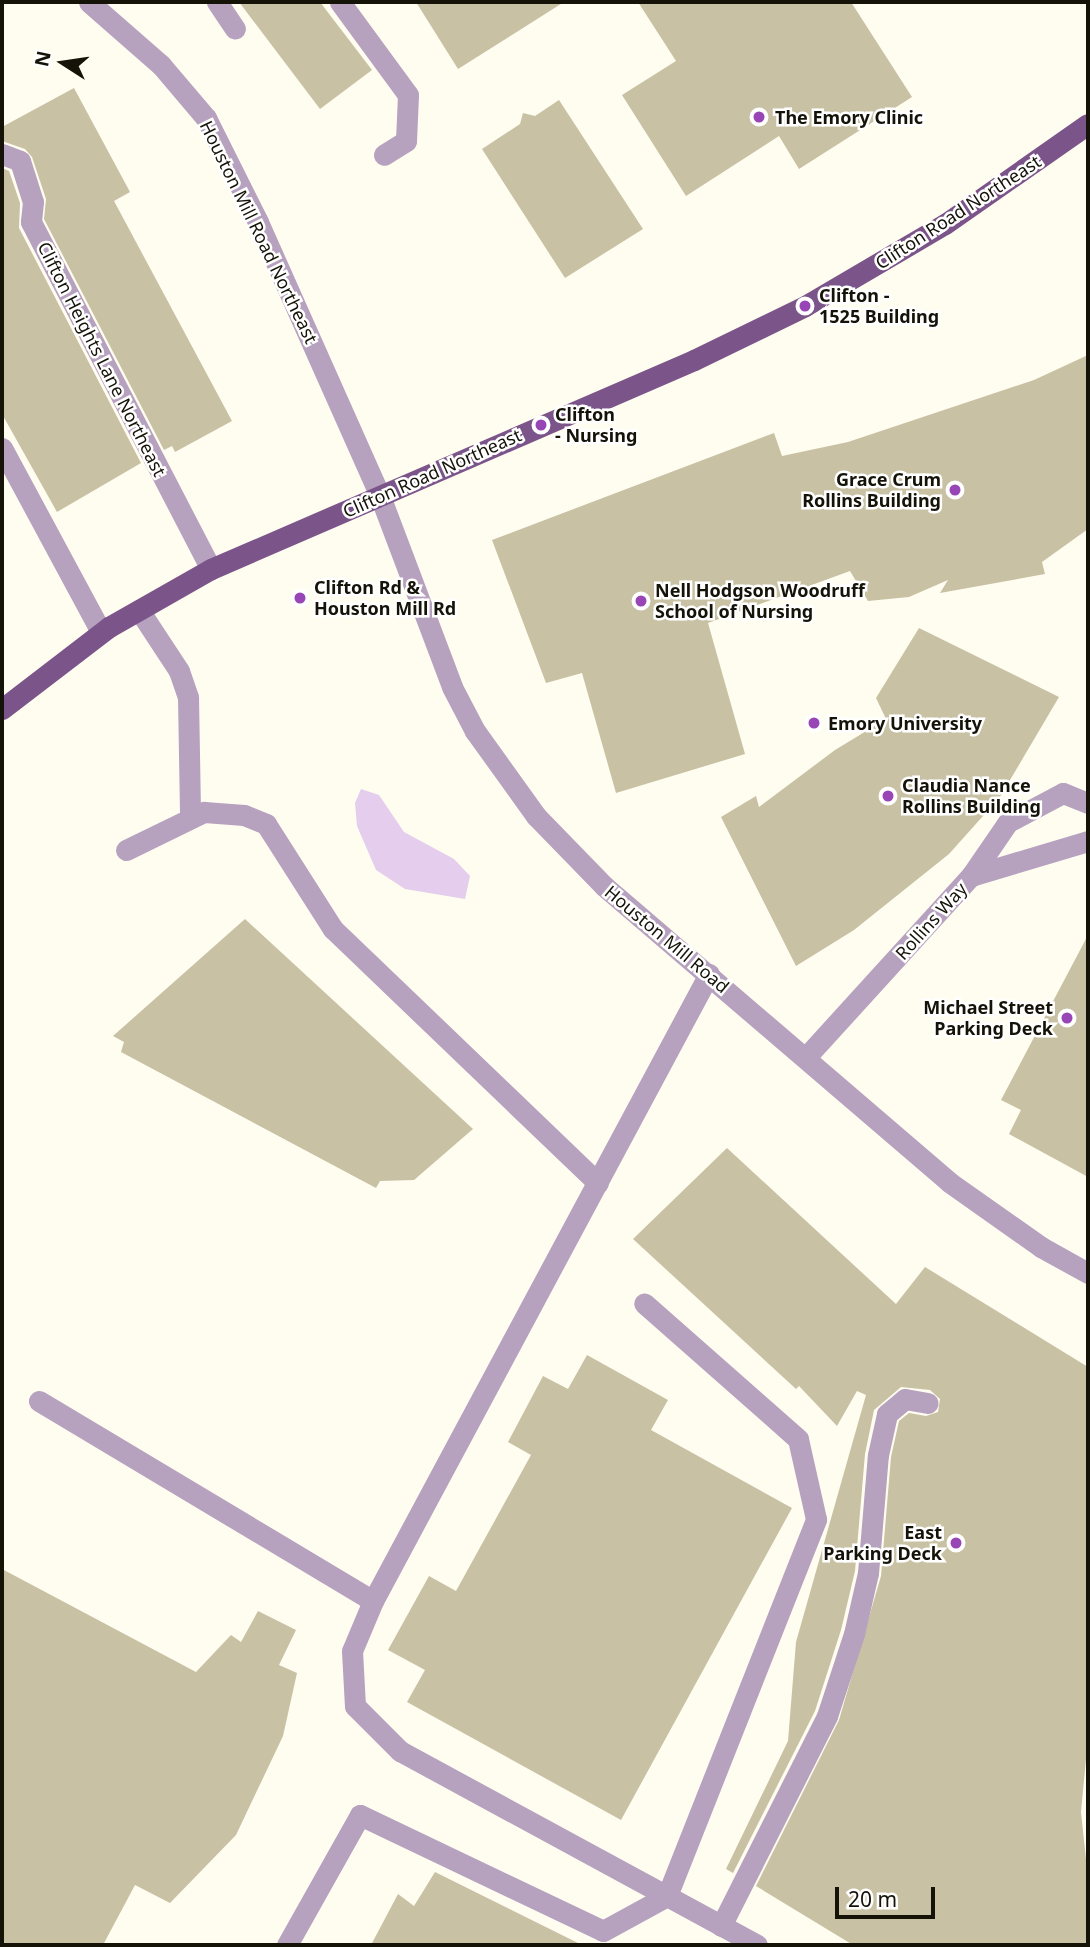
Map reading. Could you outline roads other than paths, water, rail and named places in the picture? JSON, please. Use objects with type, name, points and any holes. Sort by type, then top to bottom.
[{"type":"main road","name":"Clifton Road Northeast","points":[[2,709],[101,632],[211,569],[694,360],[805,306],[945,224],[1088,124]]},
{"type":"street","name":"Houston Mill Road Northeast","points":[[89,2],[161,65],[206,118],[258,222],[380,496]]},
{"type":"street","points":[[217,2],[235,29]]},
{"type":"street","points":[[340,2],[408,95],[406,141],[384,155]]},
{"type":"street","name":"Clifton Heights Lane Northeast","points":[[2,154],[20,160],[33,202],[31,222],[211,569]]},
{"type":"street","points":[[2,447],[101,632]]},
{"type":"street","name":"Houston Mill Road","points":[[380,496],[452,687],[501,769],[536,816],[604,886],[807,1056],[949,1182],[1041,1247],[1088,1273]]},
{"type":"street","points":[[139,610],[179,671],[188,697],[190,816]]},
{"type":"street","points":[[971,876],[1008,822],[1063,793],[1088,803]]},
{"type":"street","points":[[127,850],[190,816],[221,811],[266,824],[333,929],[598,1183]]},
{"type":"street","name":"Rollins Way","points":[[807,1056],[971,876],[1088,841]]},
{"type":"street","points":[[709,974],[373,1601],[352,1651],[355,1706],[400,1751],[757,1945]]},
{"type":"street","points":[[287,1945],[360,1815],[603,1931],[667,1896],[816,1519],[798,1439],[644,1303]]},
{"type":"street","points":[[721,1926],[827,1716],[850,1645],[868,1573],[878,1455],[887,1414],[905,1399],[928,1403]]},
{"type":"street","points":[[39,1401],[373,1601]]},
{"type":"place","name":"The Emory Clinic","points":[[759,117]]},
{"type":"place","name":"Clifton - 1525 Building","points":[[805,306]]},
{"type":"place","name":"Clifton - Nursing","points":[[541,425]]},
{"type":"place","name":"Grace Crum Rollins Building","points":[[955,490]]},
{"type":"place","name":"Clifton Rd & Houston Mill Rd","points":[[300,598]]},
{"type":"place","name":"Nell Hodgson Woodruff School of Nursing","points":[[641,601]]},
{"type":"place","name":"Emory University","points":[[814,723]]},
{"type":"place","name":"Claudia Nance Rollins Building","points":[[888,796]]},
{"type":"place","name":"Michael Street Parking Deck","points":[[1067,1018]]},
{"type":"place","name":"East Parking Deck","points":[[956,1543]]}]
